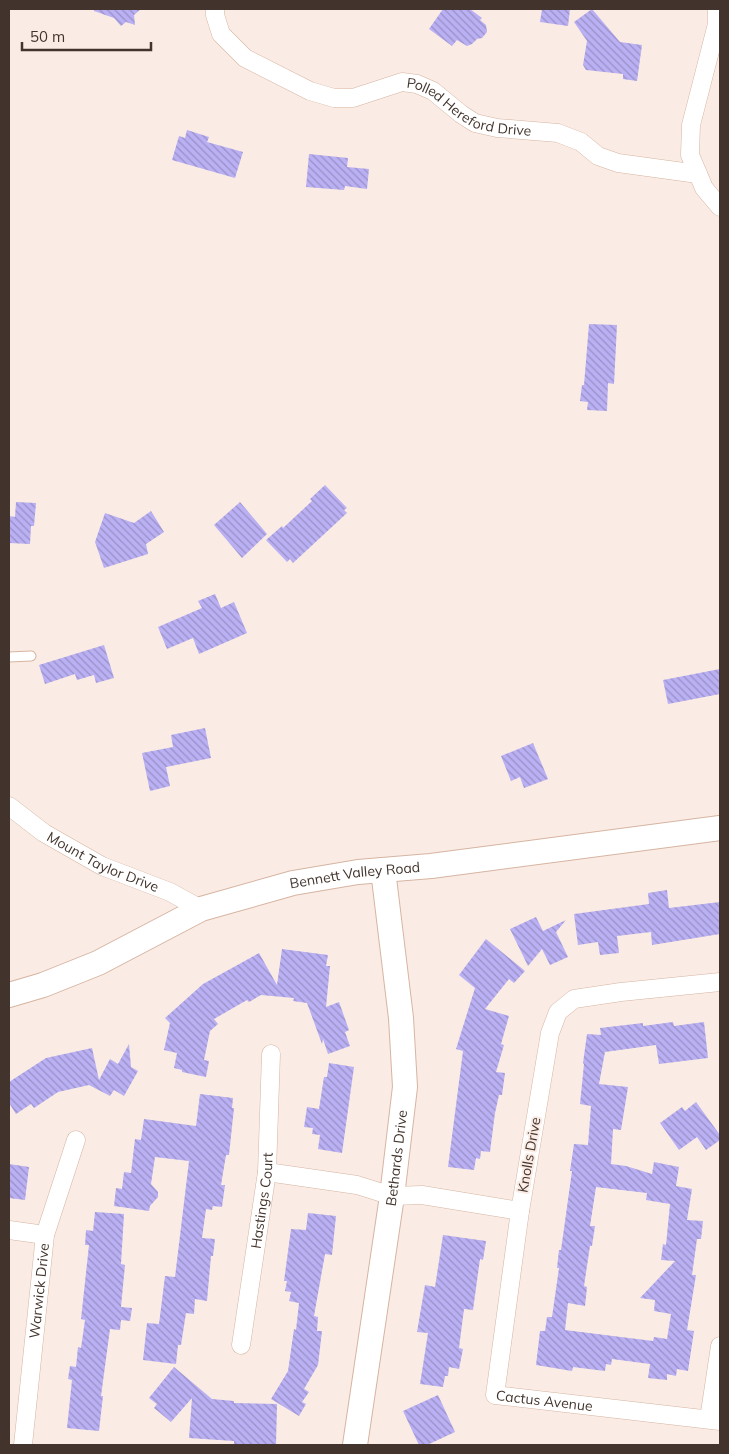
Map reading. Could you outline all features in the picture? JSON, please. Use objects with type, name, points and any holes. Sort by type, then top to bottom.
[{"type":"street","name":"Polled Hereford Drive","points":[[215,9],[221,34],[246,58],[310,91],[334,98],[353,98],[402,82],[417,84],[433,91],[475,123],[497,128],[558,133],[581,142],[598,156],[618,163],[698,174]]},
{"type":"street","points":[[717,9],[717,24],[691,125],[690,155],[704,188],[720,207]]},
{"type":"street","name":"Mount Taylor Drive","points":[[9,806],[44,833],[102,866],[170,892],[201,909]]},
{"type":"street","name":"Bennett Valley Road","points":[[9,994],[43,985],[98,963],[201,909],[293,883],[358,872],[431,866],[720,828]]},
{"type":"street","name":"Bethards Drive","points":[[355,1445],[392,1196],[405,1087],[401,1018],[383,870]]},
{"type":"street","name":"Knolls Drive","points":[[267,1172],[357,1185],[392,1196],[422,1195],[520,1210],[550,1033],[558,1012],[574,999],[621,992],[720,982]]},
{"type":"street","name":"Hastings Court","points":[[241,1346],[267,1172],[271,1054]]},
{"type":"street","name":"Warwick Drive","points":[[23,1445],[45,1235],[76,1140]]},
{"type":"street","name":"Cactus Avenue","points":[[520,1210],[495,1395],[715,1420]]},
{"type":"street","points":[[9,1230],[45,1235]]},
{"type":"street","points":[[715,1420],[720,1346]]},
{"type":"lane","points":[[9,658],[31,656]]},
{"type":"building","points":[[94,9],[141,9],[134,15],[135,25],[126,22],[121,26],[114,18],[94,11]]},
{"type":"building","points":[[443,9],[470,9],[482,18],[480,20],[486,25],[487,32],[482,38],[467,46],[457,40],[452,46],[429,29]]},
{"type":"building","points":[[542,9],[570,9],[568,26],[540,22]]},
{"type":"building","points":[[592,9],[620,42],[642,45],[637,81],[623,79],[623,74],[586,70],[583,65],[587,41],[574,22]]},
{"type":"building","points":[[187,130],[209,137],[207,142],[243,152],[235,178],[172,160],[179,136],[185,138]]},
{"type":"building","points":[[309,154],[348,158],[347,167],[369,169],[367,189],[345,186],[344,190],[306,187]]},
{"type":"building","points":[[589,324],[617,325],[614,384],[608,383],[607,411],[587,410],[588,402],[580,401],[582,385],[584,385]]},
{"type":"building","points":[[325,485],[347,508],[344,510],[347,513],[293,563],[290,559],[287,562],[266,540],[282,526],[283,528],[312,501],[310,499]]},
{"type":"building","points":[[16,502],[36,503],[34,526],[31,526],[30,544],[9,543],[9,516],[15,517]]},
{"type":"building","points":[[240,502],[267,534],[242,558],[214,525]]},
{"type":"building","points":[[151,511],[164,532],[146,544],[148,554],[104,568],[95,542],[105,513],[134,523]]},
{"type":"building","points":[[215,594],[221,608],[234,602],[247,633],[199,654],[193,638],[167,649],[158,627],[202,608],[198,601]]},
{"type":"building","points":[[104,645],[114,678],[96,683],[94,675],[77,680],[75,674],[45,684],[39,665]]},
{"type":"building","points":[[720,669],[720,694],[668,704],[663,680]]},
{"type":"building","points":[[205,728],[211,758],[166,767],[170,786],[150,791],[142,753],[173,747],[171,735]]},
{"type":"building","points":[[533,743],[548,779],[524,788],[520,777],[511,781],[501,756]]},
{"type":"building","points":[[667,890],[669,908],[720,902],[720,934],[652,945],[651,932],[617,936],[619,953],[600,955],[598,942],[578,945],[574,914],[649,904],[648,893]]},
{"type":"building","points":[[536,917],[543,931],[566,920],[556,932],[568,957],[550,965],[542,949],[528,966],[510,929]]},
{"type":"building","points":[[486,939],[525,971],[514,983],[509,979],[485,1009],[509,1016],[501,1044],[504,1045],[496,1072],[505,1073],[502,1095],[499,1095],[495,1113],[490,1152],[481,1151],[480,1159],[476,1158],[474,1170],[448,1167],[463,1051],[456,1049],[475,988],[459,975]]},
{"type":"building","points":[[282,949],[328,955],[326,966],[330,966],[326,1007],[339,1002],[349,1030],[345,1032],[350,1046],[328,1054],[323,1039],[322,1044],[307,1003],[293,1001],[294,998],[261,995],[249,1002],[247,1000],[214,1019],[218,1024],[210,1031],[204,1060],[209,1061],[206,1077],[182,1072],[182,1070],[174,1068],[177,1053],[164,1050],[170,1023],[165,1018],[203,984],[259,953],[277,985]]},
{"type":"building","points":[[673,1022],[674,1026],[704,1022],[708,1058],[659,1064],[656,1045],[605,1052],[599,1084],[628,1087],[621,1130],[613,1129],[611,1164],[626,1166],[652,1174],[654,1162],[679,1167],[676,1186],[692,1189],[687,1220],[703,1221],[701,1239],[697,1239],[692,1275],[696,1275],[687,1330],[694,1331],[688,1371],[677,1369],[676,1376],[667,1374],[667,1380],[648,1378],[650,1364],[612,1359],[611,1365],[606,1364],[605,1371],[573,1367],[572,1371],[536,1365],[540,1331],[545,1331],[547,1317],[552,1317],[559,1268],[557,1268],[559,1250],[561,1250],[574,1144],[588,1145],[591,1106],[580,1104],[587,1034],[601,1035],[600,1028],[643,1023],[643,1026]],"holes":[[[596,1187],[647,1193],[646,1200],[670,1204],[666,1245],[663,1244],[661,1260],[675,1261],[640,1298],[655,1300],[654,1311],[671,1314],[667,1339],[654,1337],[653,1341],[565,1330],[568,1303],[585,1306],[587,1287],[584,1286],[595,1226],[590,1226]]]},
{"type":"building","points":[[129,1044],[131,1067],[138,1071],[124,1096],[114,1090],[110,1096],[89,1085],[58,1092],[34,1108],[31,1104],[16,1114],[9,1103],[9,1082],[46,1058],[92,1048],[99,1080],[110,1059],[118,1064]]},
{"type":"building","points":[[329,1063],[354,1067],[342,1153],[318,1149],[320,1135],[312,1134],[313,1128],[304,1127],[307,1107],[319,1109],[324,1077],[327,1077]]},
{"type":"building","points":[[200,1094],[233,1098],[232,1108],[234,1108],[229,1155],[226,1155],[221,1185],[225,1185],[222,1207],[213,1206],[212,1210],[206,1209],[202,1238],[215,1239],[213,1256],[211,1256],[207,1301],[195,1299],[194,1314],[186,1313],[181,1345],[178,1345],[176,1364],[143,1360],[147,1323],[159,1324],[165,1276],[175,1277],[189,1161],[155,1157],[151,1184],[158,1192],[158,1197],[150,1206],[149,1211],[114,1206],[116,1188],[122,1189],[124,1172],[131,1173],[135,1139],[141,1140],[144,1119],[196,1126]]},
{"type":"building","points":[[696,1102],[720,1135],[720,1140],[706,1150],[697,1137],[679,1150],[660,1123],[682,1107],[685,1111]]},
{"type":"building","points":[[9,1164],[29,1167],[25,1200],[9,1198]]},
{"type":"building","points":[[95,1212],[124,1214],[121,1264],[125,1265],[121,1307],[132,1308],[130,1321],[121,1320],[120,1330],[110,1329],[101,1396],[103,1396],[99,1431],[67,1428],[72,1380],[68,1379],[70,1366],[76,1367],[78,1347],[81,1348],[85,1320],[81,1319],[89,1245],[85,1245],[86,1230],[93,1231]]},
{"type":"building","points":[[308,1213],[336,1216],[332,1255],[325,1254],[314,1316],[318,1317],[317,1331],[322,1331],[318,1365],[304,1389],[309,1392],[302,1402],[306,1404],[299,1416],[271,1399],[288,1371],[294,1329],[296,1330],[299,1303],[289,1301],[291,1292],[285,1291],[287,1281],[284,1281],[291,1229],[306,1230]]},
{"type":"building","points":[[443,1235],[486,1241],[483,1260],[480,1259],[473,1310],[464,1309],[459,1348],[463,1349],[459,1369],[449,1367],[448,1376],[445,1376],[443,1387],[420,1384],[428,1333],[417,1332],[425,1285],[435,1287]]},
{"type":"building","points":[[174,1367],[212,1399],[234,1401],[234,1403],[277,1404],[276,1445],[234,1445],[234,1441],[189,1438],[192,1398],[171,1422],[154,1408],[157,1404],[149,1398]]},
{"type":"building","points":[[438,1395],[455,1432],[427,1445],[419,1445],[403,1411]]}]
